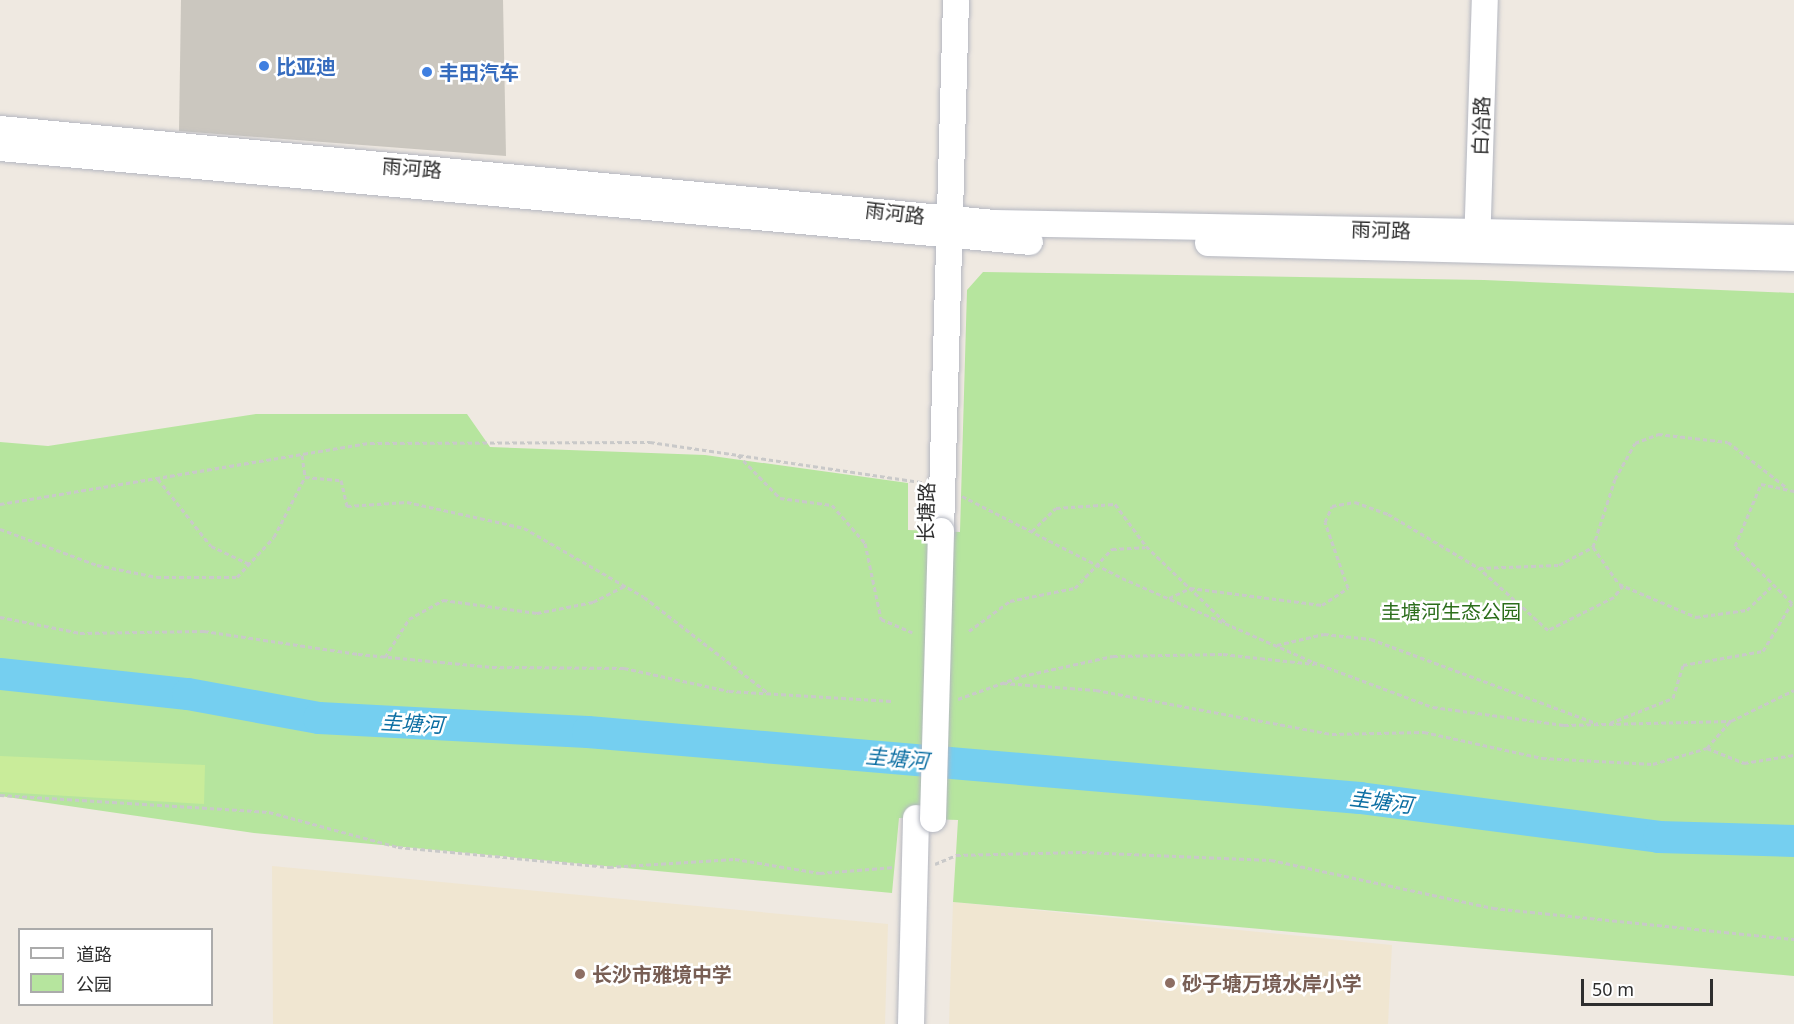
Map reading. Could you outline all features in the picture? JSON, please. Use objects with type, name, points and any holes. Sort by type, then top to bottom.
[{"type":"main road","name":"长塘路","points":[[938,0],[941,227]]},
{"type":"main road","name":"长塘路","points":[[911,1024],[923,865],[941,227],[956,0]]},
{"type":"main road","name":"白冶路","points":[[1473,242],[1476,0]]},
{"type":"main road","name":"白冶路","points":[[1473,242],[1485,0]]},
{"type":"main road","name":"雨河路","points":[[0,129],[941,227]]},
{"type":"main road","name":"雨河路","points":[[0,148],[941,227],[1473,242],[1794,258]]},
{"type":"main road","name":"雨河路","points":[[1473,242],[1794,238]]},
{"type":"main road","name":"长塘路","points":[[923,865],[929,1024]]},
{"type":"path","points":[[1479,568],[1559,565],[1593,546],[1615,479],[1635,443],[1658,434],[1728,442],[1794,491]]},
{"type":"path","points":[[0,504],[370,443],[650,442],[934,484],[1168,598],[1319,664],[1433,707],[1564,725],[1731,721]]},
{"type":"path","points":[[0,529],[97,565],[157,577],[237,577],[274,537],[305,477],[302,454]]},
{"type":"path","points":[[738,455],[780,498],[832,505],[866,543],[881,619],[912,632]]},
{"type":"path","points":[[305,477],[341,480],[347,506],[407,502],[524,528],[624,586],[767,692]]},
{"type":"path","points":[[157,478],[211,546],[249,564]]},
{"type":"path","points":[[1608,724],[1673,698],[1683,665],[1763,651],[1792,603],[1771,587],[1735,546],[1761,484],[1786,486]]},
{"type":"path","points":[[1168,598],[1190,588],[1322,605],[1348,588],[1325,522],[1332,507],[1355,502],[1388,514],[1479,568],[1548,630],[1614,597],[1623,585]]},
{"type":"path","points":[[1032,531],[1056,508],[1115,504],[1146,546],[1229,625]]},
{"type":"path","points":[[969,631],[1010,601],[1075,588],[1100,566],[1112,549],[1146,546]]},
{"type":"path","points":[[1593,546],[1623,585],[1696,617],[1747,609],[1771,587]]},
{"type":"path","points":[[385,657],[409,619],[443,600],[537,613],[593,602],[624,586]]},
{"type":"path","points":[[0,617],[80,633],[204,631],[385,657],[492,667],[624,668],[729,691],[892,701]]},
{"type":"path","points":[[1275,645],[1324,634],[1371,639],[1598,724]]},
{"type":"path","points":[[951,701],[1004,683],[1113,656],[1223,654],[1319,664]]},
{"type":"path","points":[[1004,683],[1096,690],[1332,734],[1424,732],[1542,758],[1653,764],[1707,748],[1731,721],[1794,690]]},
{"type":"path","points":[[1707,748],[1744,763],[1794,755]]},
{"type":"path","points":[[0,795],[269,812],[398,847],[609,867],[735,859],[820,873],[923,865],[956,855],[1070,853],[1271,860],[1493,908],[1794,939]]},
{"type":"shaded area","name":"长沙市雅境中学","points":[[272,866],[888,924],[885,1024],[273,1024]]},
{"type":"shaded area","name":"砂子塘万境水岸小学","points":[[953,902],[1392,945],[1388,1024],[949,1024]]},
{"type":"green space","name":"圭塘河生态公园","points":[[983,272],[1484,280],[1794,293],[1794,976],[953,902],[958,820],[899,818],[892,893],[254,833],[0,796],[0,442],[48,446],[256,414],[467,414],[490,447],[705,455],[908,483],[908,530],[960,532],[967,290]]},
{"type":"green space","points":[[0,756],[205,765],[204,804],[0,792]]},
{"type":"building","points":[[181,0],[503,0],[506,156],[179,131]]},
{"type":"waterway","name":"圭塘河","points":[[0,674],[188,694],[319,718],[588,732],[1360,798],[1659,837],[1794,841]]},
{"type":"place","name":"比亚迪","points":[[264,66]]},
{"type":"place","name":"丰田汽车","points":[[427,72]]},
{"type":"place","name":"长沙市雅境中学","points":[[580,974]]},
{"type":"place","name":"砂子塘万境水岸小学","points":[[1170,983]]}]
